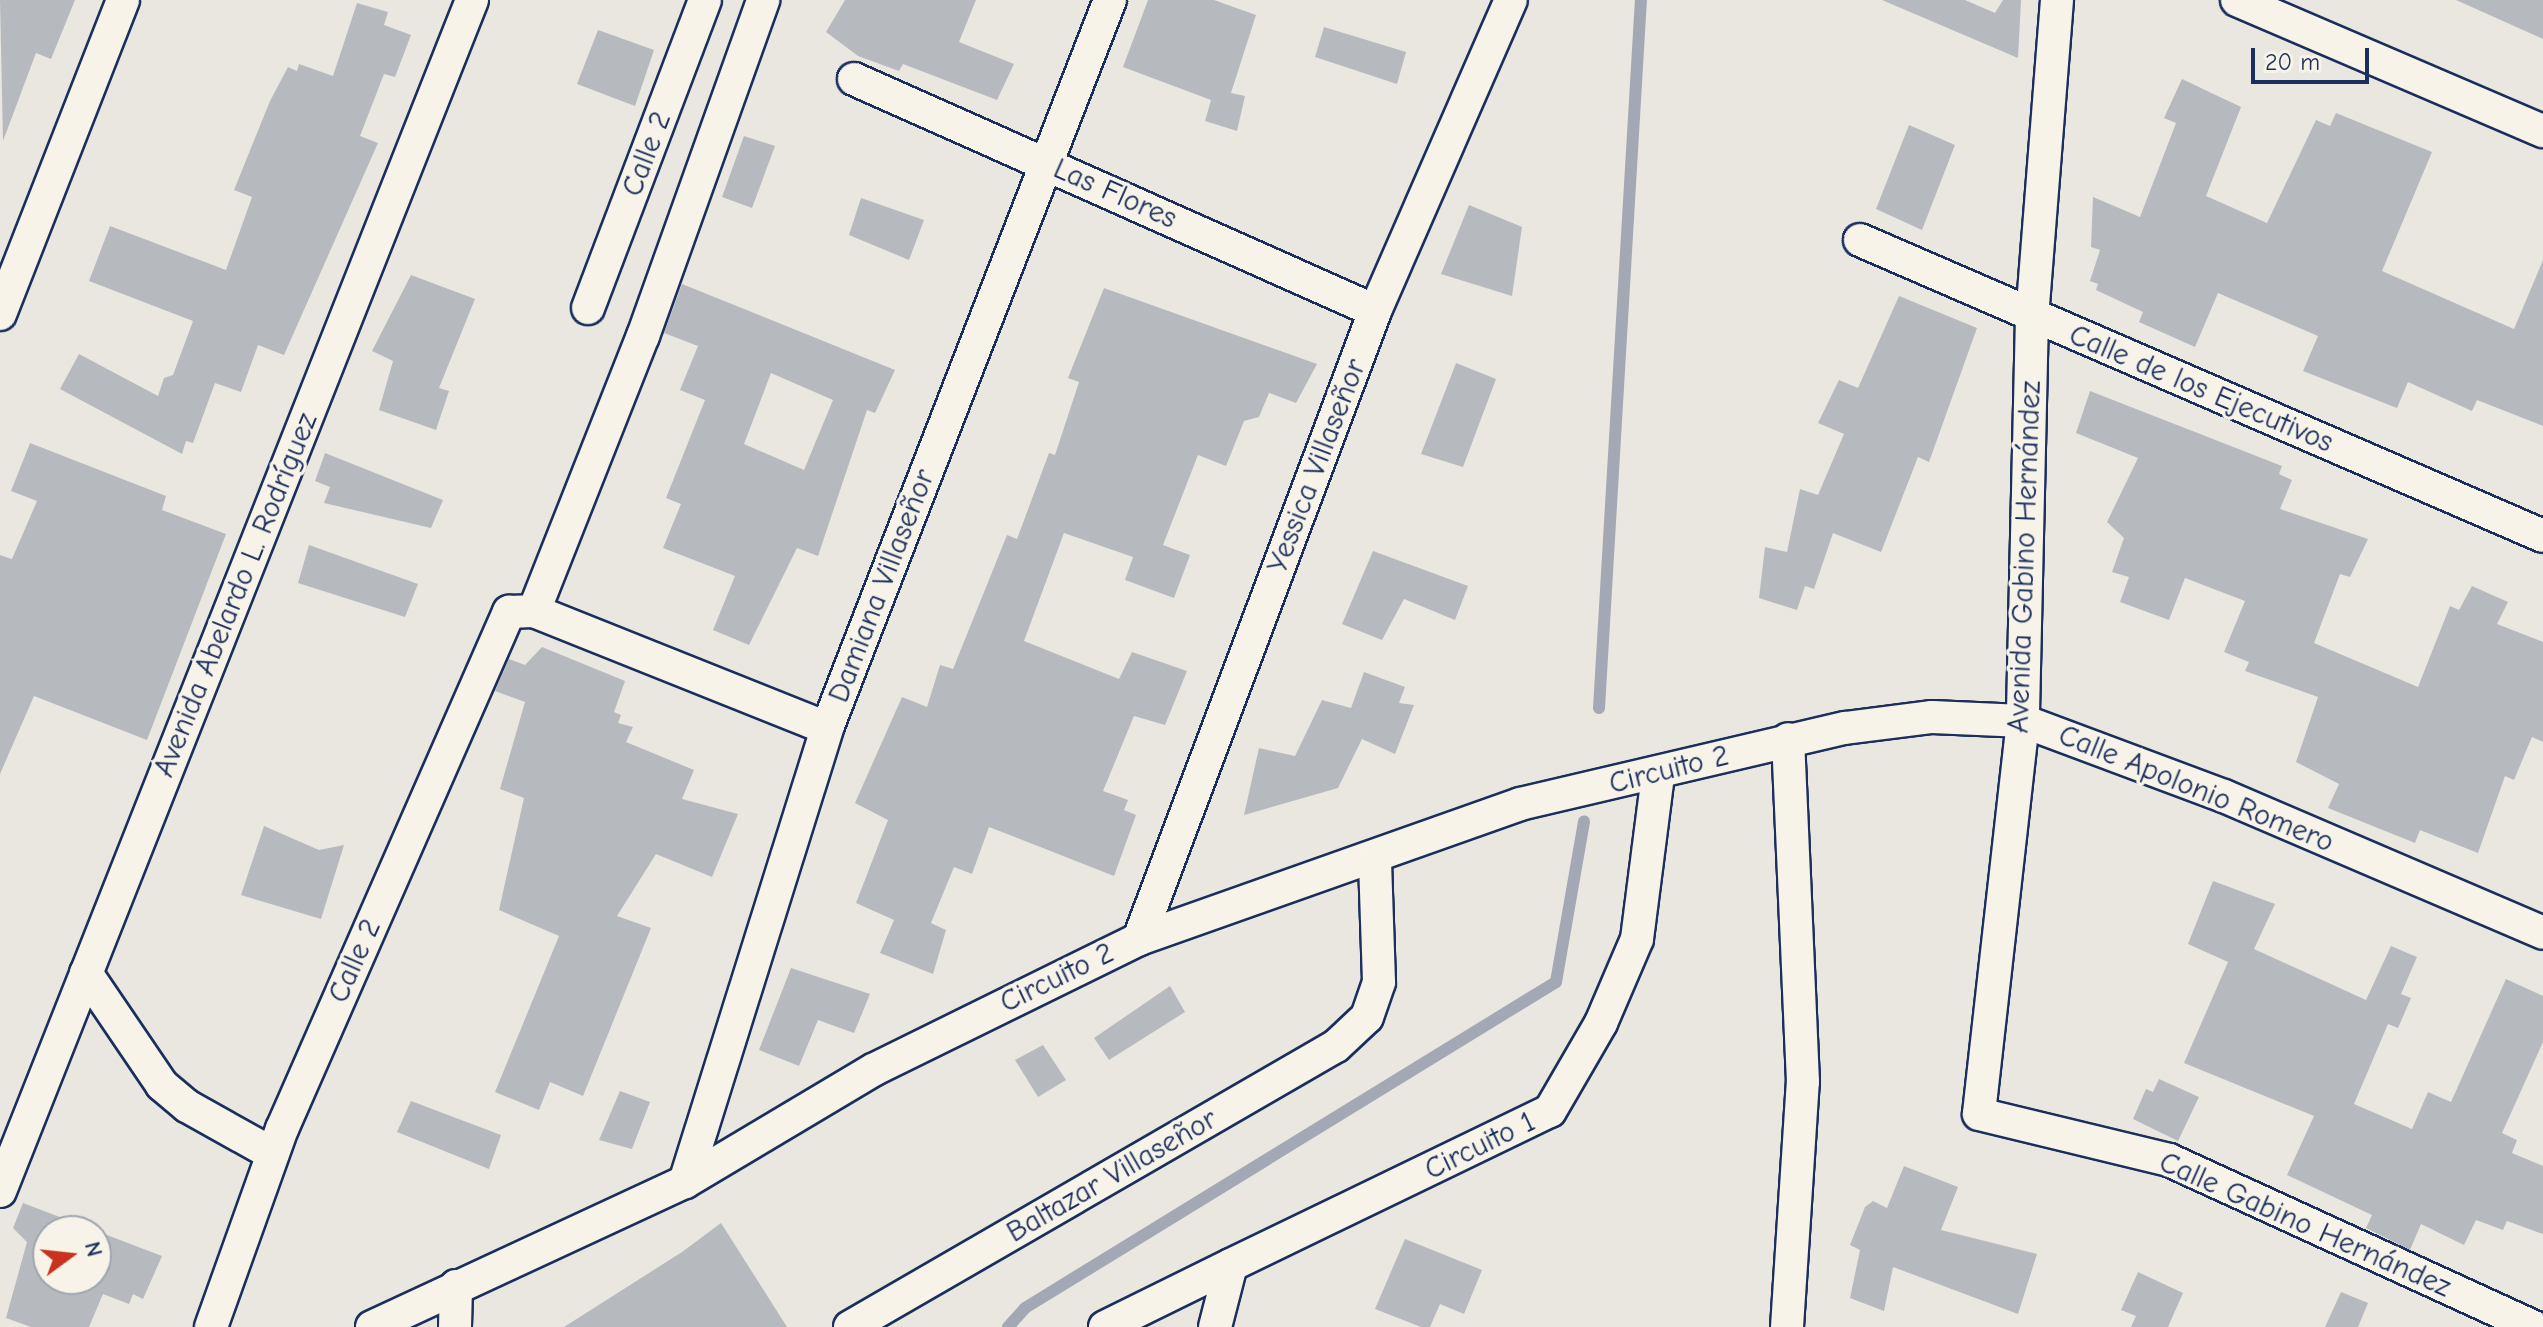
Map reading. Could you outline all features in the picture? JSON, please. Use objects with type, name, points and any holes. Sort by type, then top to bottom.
[{"type":"street","points":[[0,314],[123,0]]},
{"type":"street","name":"Avenida Abelardo L. Rodríguez","points":[[0,1191],[472,0]]},
{"type":"street","name":"Calle 2","points":[[588,308],[705,0]]},
{"type":"street","name":"Calle 2","points":[[211,1327],[273,1154],[509,612],[527,609],[643,336],[763,0]]},
{"type":"street","name":"Damiana Villaseñor","points":[[685,1182],[827,728],[1110,0]]},
{"type":"street","name":"Yessica Villaseñor","points":[[1139,939],[1375,311],[1511,0]]},
{"type":"street","name":"Avenida Gabino Hernández","points":[[1979,1114],[2023,721],[2032,316],[2057,0]]},
{"type":"street","points":[[2237,0],[2543,131]]},
{"type":"street","name":"Las Flores","points":[[854,79],[1375,311]]},
{"type":"street","name":"Calle de los Ejecutivos","points":[[1860,240],[2543,536]]},
{"type":"street","points":[[527,609],[827,728]]},
{"type":"street","name":"Calle Apolonio Romero","points":[[1788,739],[1932,717],[2023,721],[2224,796],[2543,933]]},
{"type":"street","points":[[1787,1327],[1803,1082],[1788,739]]},
{"type":"street","name":"Circuito 2","points":[[372,1327],[408,1320],[456,1286],[685,1182],[873,1070],[1139,939],[1375,859],[1520,804],[1658,774],[1788,739]]},
{"type":"street","name":"Circuito 1","points":[[1105,1327],[1550,1111],[1601,1023],[1637,939],[1658,774]]},
{"type":"street","name":"Baltazar Villaseñor","points":[[850,1327],[1336,1046],[1367,1017],[1379,982],[1375,859]]},
{"type":"street","points":[[86,973],[162,1085],[187,1106],[273,1154]]},
{"type":"street","name":"Calle Gabino Hernández","points":[[1979,1114],[2169,1160],[2533,1327]]},
{"type":"street","points":[[1215,1327],[1231,1265]]},
{"type":"street","points":[[455,1327],[456,1286]]},
{"type":"building","points":[[0,0],[75,0],[51,59],[36,53],[3,141]]},
{"type":"building","points":[[845,0],[976,0],[959,42],[1014,64],[997,100],[903,64],[899,71],[858,56],[826,32]]},
{"type":"building","points":[[1148,0],[1214,0],[1256,15],[1231,93],[1245,96],[1237,131],[1205,121],[1211,100],[1123,67]]},
{"type":"building","points":[[1882,0],[1965,0],[1995,13],[2003,0],[2021,0],[2018,58]]},
{"type":"building","points":[[2456,0],[2543,0],[2543,39]]},
{"type":"building","points":[[357,3],[388,12],[384,25],[411,35],[395,77],[384,74],[360,136],[378,143],[284,355],[258,345],[241,392],[215,383],[193,443],[186,441],[182,454],[60,389],[79,354],[158,396],[164,378],[173,375],[193,321],[89,281],[110,226],[226,270],[252,197],[234,190],[270,101],[288,67],[297,71],[299,64],[333,76]]},
{"type":"building","points":[[1324,27],[1406,52],[1397,84],[1315,57]]},
{"type":"building","points":[[598,30],[654,50],[635,106],[577,84]]},
{"type":"building","points":[[2182,79],[2241,107],[2206,196],[2267,223],[2316,120],[2330,126],[2336,113],[2432,152],[2382,271],[2514,329],[2543,260],[2543,426],[2477,400],[2472,411],[2408,382],[2397,408],[2303,371],[2318,336],[2218,293],[2195,347],[2139,322],[2143,312],[2096,290],[2098,284],[2090,281],[2100,250],[2091,247],[2093,197],[2140,217],[2176,123],[2164,118]]},
{"type":"building","points":[[1909,125],[1955,145],[1922,230],[1876,209]]},
{"type":"building","points":[[744,136],[775,146],[752,208],[722,197]]},
{"type":"building","points":[[861,198],[924,220],[909,260],[849,235]]},
{"type":"building","points":[[1469,205],[1522,227],[1512,296],[1441,274]]},
{"type":"building","points":[[411,275],[475,299],[439,388],[449,391],[436,430],[379,410],[393,361],[372,351]]},
{"type":"building","points":[[682,284],[895,370],[875,413],[867,410],[818,556],[797,548],[749,645],[713,630],[735,576],[663,548],[681,504],[666,498],[705,400],[680,390],[698,346],[664,333]],"holes":[[[771,373],[833,400],[804,470],[744,444]]]},
{"type":"building","points":[[1104,288],[1317,364],[1296,403],[1269,393],[1259,417],[1244,421],[1226,466],[1198,455],[1163,545],[1190,555],[1174,598],[1125,580],[1133,557],[1064,533],[1024,641],[1119,679],[1132,652],[1187,671],[1165,725],[1134,716],[1103,791],[1128,800],[1124,810],[1136,815],[1114,876],[989,827],[972,874],[954,867],[931,923],[946,930],[933,974],[880,953],[894,920],[856,903],[888,820],[855,803],[902,697],[927,707],[940,665],[953,669],[1007,535],[1017,539],[1049,453],[1055,455],[1079,382],[1068,378]]},
{"type":"building","points":[[1899,296],[1977,328],[1929,462],[1918,457],[1881,552],[1833,533],[1814,589],[1805,586],[1797,610],[1759,598],[1765,547],[1787,552],[1800,489],[1818,495],[1844,434],[1818,423],[1839,380],[1858,388]]},
{"type":"building","points":[[1456,363],[1496,379],[1463,467],[1421,454]]},
{"type":"building","points":[[2090,391],[2282,466],[2279,474],[2292,480],[2280,509],[2368,539],[2350,577],[2340,574],[2314,643],[2418,687],[2450,606],[2459,610],[2472,586],[2508,602],[2497,624],[2543,642],[2543,742],[2532,737],[2514,780],[2505,776],[2478,853],[2420,830],[2415,843],[2328,808],[2339,784],[2296,762],[2318,697],[2245,671],[2249,662],[2224,652],[2245,601],[2185,578],[2169,620],[2120,602],[2129,577],[2112,572],[2124,538],[2107,522],[2138,458],[2076,433]]},
{"type":"building","points":[[30,443],[166,496],[162,510],[226,534],[147,740],[34,696],[0,774],[0,555],[12,559],[37,501],[11,491]]},
{"type":"building","points":[[325,453],[443,500],[431,528],[324,503],[330,487],[315,481]]},
{"type":"building","points":[[309,545],[418,584],[405,617],[298,583]]},
{"type":"building","points":[[1373,551],[1468,586],[1455,620],[1404,599],[1382,640],[1342,624]]},
{"type":"building","points":[[542,647],[625,681],[614,712],[621,715],[618,723],[633,727],[626,742],[694,770],[682,799],[738,814],[712,877],[656,854],[617,916],[651,928],[583,1096],[550,1082],[539,1110],[495,1092],[559,936],[499,910],[524,798],[500,789],[525,702],[495,691],[509,659],[525,665]]},
{"type":"building","points":[[1364,672],[1405,687],[1399,703],[1414,705],[1395,754],[1362,739],[1338,788],[1244,815],[1259,748],[1295,756],[1322,700],[1351,708]]},
{"type":"building","points":[[264,826],[319,850],[344,845],[321,919],[241,895]]},
{"type":"building","points":[[2213,881],[2275,904],[2254,949],[2366,1000],[2391,946],[2417,957],[2401,994],[2411,998],[2398,1028],[2388,1024],[2354,1104],[2412,1129],[2428,1092],[2451,1102],[2506,979],[2543,996],[2543,1042],[2502,1133],[2517,1140],[2512,1153],[2543,1166],[2543,1234],[2507,1221],[2503,1230],[2476,1220],[2464,1245],[2421,1224],[2410,1250],[2366,1228],[2372,1215],[2287,1175],[2314,1116],[2184,1063],[2228,962],[2188,944]]},
{"type":"building","points":[[791,968],[870,994],[854,1033],[818,1020],[799,1066],[759,1050]]},
{"type":"building","points":[[1170,986],[1185,1012],[1109,1060],[1094,1038]]},
{"type":"building","points":[[1043,1045],[1066,1080],[1038,1097],[1015,1060]]},
{"type":"building","points":[[2159,1079],[2199,1097],[2178,1141],[2133,1119],[2146,1089],[2153,1092]]},
{"type":"building","points":[[620,1091],[650,1102],[632,1149],[599,1140]]},
{"type":"building","points":[[411,1101],[501,1135],[489,1169],[397,1132]]},
{"type":"building","points":[[1904,1166],[1958,1187],[1941,1230],[2037,1254],[2018,1314],[1893,1267],[1884,1311],[1850,1298],[1860,1250],[1850,1245],[1865,1207],[1873,1201],[1887,1208]]},
{"type":"building","points":[[23,1203],[54,1215],[32,1215],[32,1295],[103,1295],[89,1327],[31,1327],[6,1318],[27,1242],[13,1228]]},
{"type":"building","points":[[721,1223],[787,1327],[564,1327],[682,1252]]},
{"type":"building","points":[[112,1237],[162,1256],[143,1299],[133,1294],[129,1304],[106,1295],[112,1295]]},
{"type":"building","points":[[1405,1239],[1482,1270],[1464,1314],[1440,1304],[1430,1327],[1421,1327],[1375,1309]]},
{"type":"building","points":[[2138,1272],[2183,1293],[2168,1327],[2131,1327],[2136,1316],[2121,1310]]},
{"type":"building","points":[[2341,1292],[2368,1303],[2358,1327],[2325,1327]]},
{"type":"waterway","points":[[1599,708],[1641,0]]},
{"type":"waterway","points":[[1008,1327],[1025,1308],[1556,982],[1584,821]]}]
